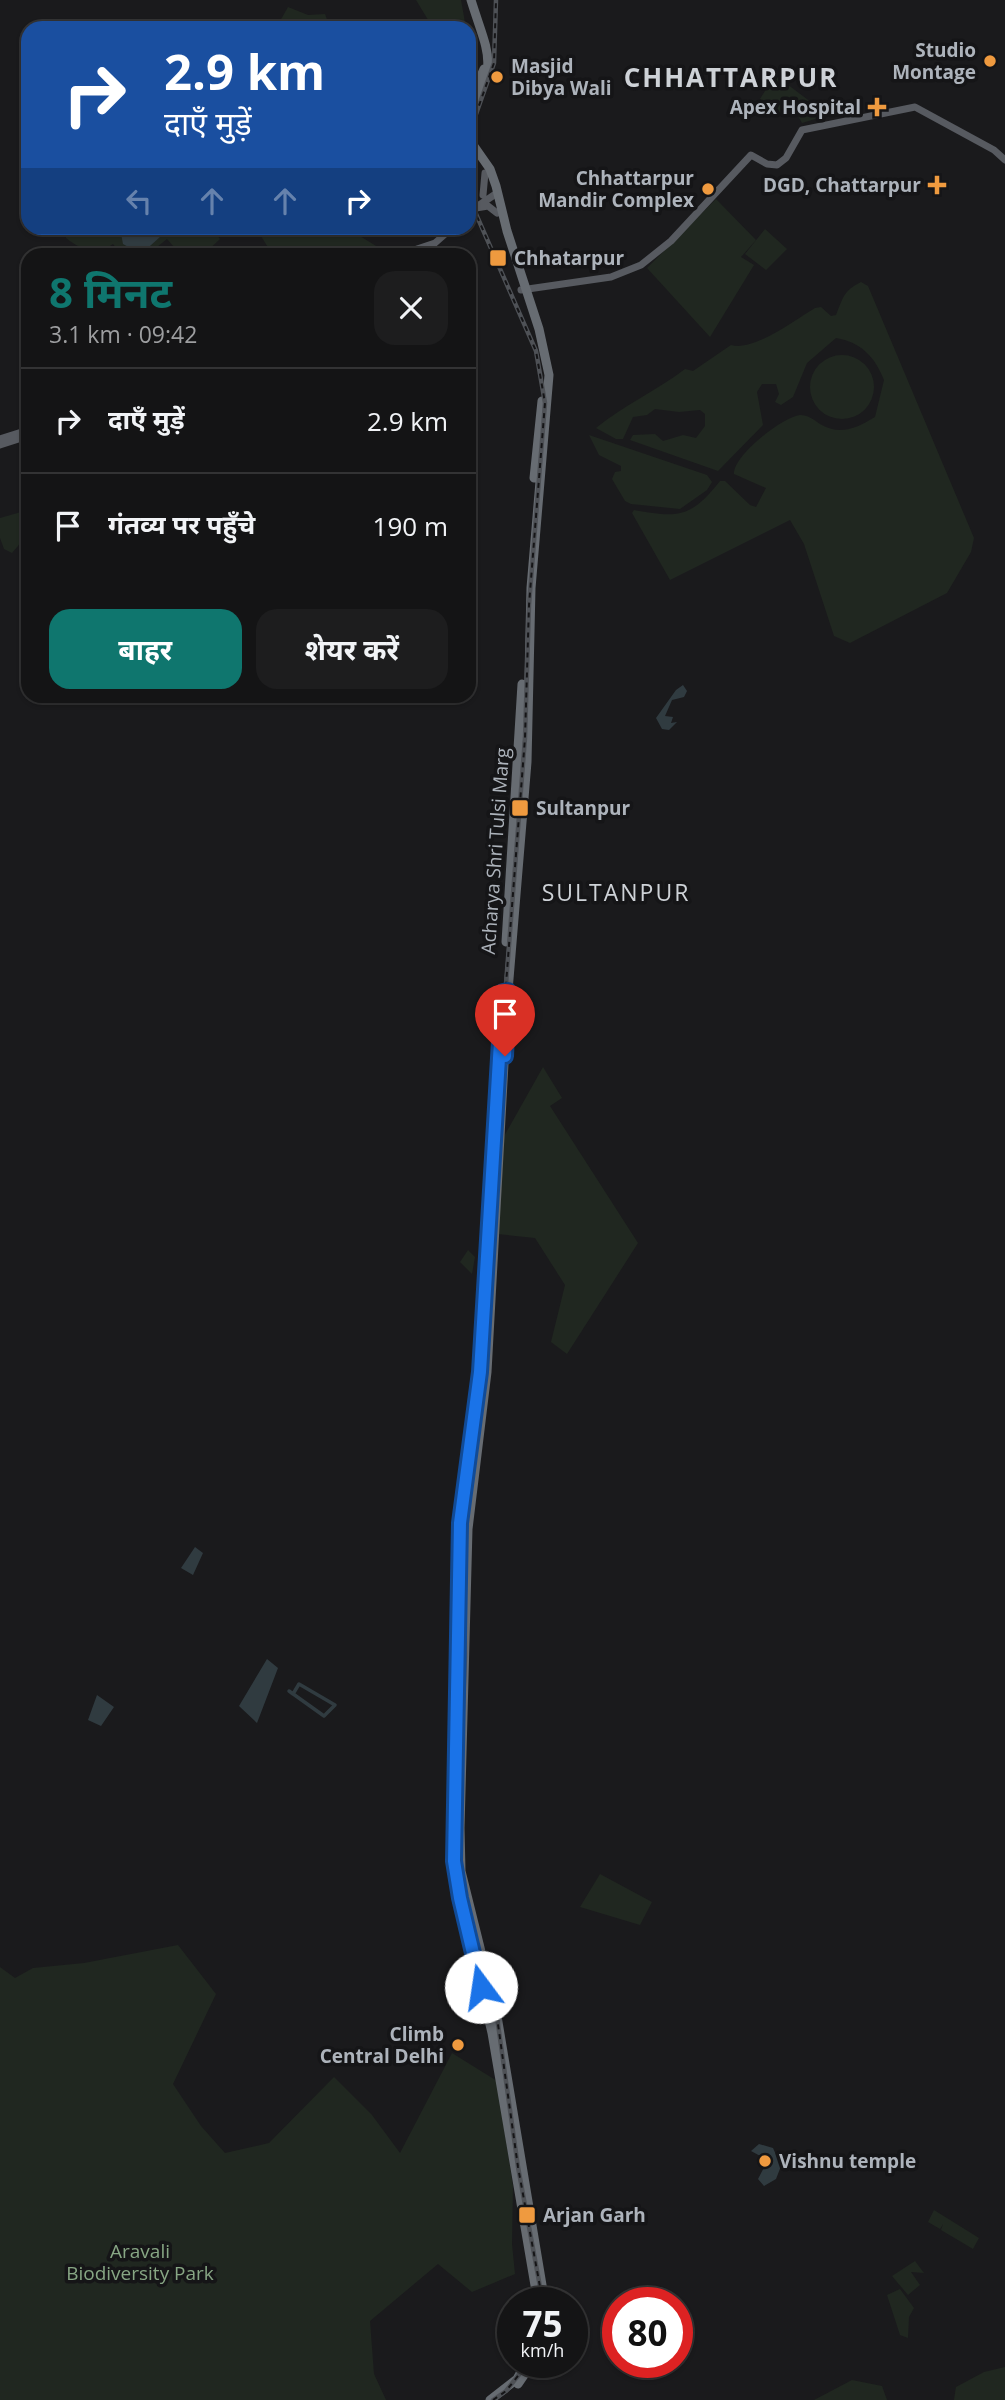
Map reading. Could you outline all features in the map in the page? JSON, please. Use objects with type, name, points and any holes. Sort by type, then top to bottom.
[{"type":"highway","points":[[465,0],[473,21]]},
{"type":"highway","points":[[471,0],[487,45],[489,71],[476,100]]},
{"type":"highway","points":[[476,29],[484,64],[476,88]]},
{"type":"highway","points":[[476,149],[490,169],[497,213],[525,289]]},
{"type":"highway","points":[[476,158],[494,190],[525,289]]},
{"type":"highway","name":"Acharya Shri Tulsi Marg","points":[[525,289],[542,358],[542,404],[528,586],[528,748],[515,841],[480,1372],[460,1523],[461,1662],[454,1861],[479,1962],[535,2287]]},
{"type":"highway","name":"Acharya Shri Tulsi Marg","points":[[525,289],[549,368],[528,586]]},
{"type":"highway","name":"Acharya Shri Tulsi Marg","points":[[479,1962],[497,2015],[542,2287]]},
{"type":"highway","points":[[490,2400],[518,2378]]},
{"type":"highway","points":[[499,2400],[523,2378]]},
{"type":"main road","points":[[678,231],[749,153],[755,152],[768,160],[778,159],[800,126],[869,115],[915,104],[1005,154]]},
{"type":"main road","points":[[525,289],[611,274],[630,267],[653,253],[678,231],[751,155],[767,164],[777,165],[786,158],[803,130],[915,107],[994,150],[1005,160]]},
{"type":"main road","points":[[483,195],[485,173]]},
{"type":"main road","points":[[476,202],[483,195],[494,190]]},
{"type":"main road","points":[[476,204],[494,190]]},
{"type":"main road","points":[[476,208],[484,206],[497,213]]},
{"type":"main road","points":[[420,248],[435,243],[445,235]]},
{"type":"main road","points":[[431,248],[447,235]]},
{"type":"main road","points":[[0,439],[21,432]]},
{"type":"main road","points":[[0,445],[21,438]]},
{"type":"green space","points":[[416,0],[461,0],[465,21],[429,21]]},
{"type":"green space","points":[[288,7],[308,15],[325,14],[328,21],[289,20],[280,21]]},
{"type":"green space","points":[[775,75],[828,115],[802,123],[798,116],[784,108],[778,116],[760,99]]},
{"type":"green space","points":[[716,199],[756,240],[741,257],[754,265],[710,337],[647,268]]},
{"type":"green space","points":[[765,229],[787,249],[766,270],[745,254]]},
{"type":"green space","points":[[66,235],[217,235],[220,239],[210,248],[175,248],[167,239],[156,248],[116,248],[113,244],[107,248],[84,248],[66,238]]},
{"type":"green space","points":[[260,235],[358,235],[379,248],[268,248]]},
{"type":"green space","points":[[861,282],[868,286],[974,538],[971,552],[947,593],[850,643],[834,636],[804,544],[790,520],[670,580],[632,513],[634,510],[673,514],[692,509],[720,481],[725,481],[750,505],[756,507],[766,488],[734,474],[741,457],[760,438],[792,417],[800,415],[834,430],[855,427],[875,417],[884,380],[866,352],[853,343],[836,338],[807,363],[793,397],[781,405],[775,402],[779,394],[776,384],[762,384],[757,392],[763,425],[718,471],[630,440],[633,435],[655,434],[663,441],[683,435],[696,438],[705,426],[705,414],[700,410],[679,412],[655,409],[647,415],[633,417],[623,439],[616,439],[596,428],[685,369],[693,371],[731,345],[740,346],[762,340],[815,308],[821,307],[831,316],[836,315],[847,292]]},
{"type":"green space","points":[[842,355],[854,357],[865,364],[872,375],[872,399],[865,410],[854,417],[842,419],[830,417],[819,410],[812,399],[810,387],[812,375],[819,364],[830,357]]},
{"type":"green space","points":[[589,435],[707,475],[712,482],[707,490],[680,509],[631,504],[625,501],[612,479],[615,472],[621,471],[621,466],[599,455]]},
{"type":"green space","points":[[21,512],[21,542],[12,553],[4,549],[0,538],[0,518]]},
{"type":"green space","points":[[543,1067],[562,1098],[550,1106],[638,1243],[567,1354],[551,1342],[565,1285],[535,1238],[497,1234],[503,1138]]},
{"type":"green space","points":[[468,1250],[475,1257],[472,1274],[460,1262]]},
{"type":"green space","points":[[600,1874],[652,1902],[640,1925],[580,1907]]},
{"type":"green space","name":"Aravali Biodiversity Park","points":[[178,1945],[216,1994],[173,2084],[201,2126],[225,2153],[269,2143],[334,2077],[372,2115],[400,2153],[452,2053],[497,2081],[513,2186],[512,2244],[515,2274],[472,2292],[438,2264],[370,2321],[374,2374],[386,2400],[0,2400],[0,1967],[15,1978],[33,1968],[84,1963]]},
{"type":"green space","points":[[934,2210],[979,2238],[973,2249],[941,2230],[943,2224],[940,2229],[928,2222]]},
{"type":"green space","points":[[915,2261],[924,2273],[911,2272],[920,2285],[908,2295],[892,2276]]},
{"type":"green space","points":[[900,2289],[914,2308],[909,2317],[908,2338],[900,2335],[887,2295]]},
{"type":"green space","points":[[1005,2367],[1005,2400],[954,2400],[956,2387],[984,2372]]},
{"type":"green space","points":[[852,2380],[882,2386],[887,2400],[814,2400]]},
{"type":"shaded area","points":[[121,235],[162,235],[148,248],[130,248],[123,244]]},
{"type":"shaded area","points":[[683,685],[687,691],[684,697],[672,700],[665,716],[673,717],[671,723],[677,722],[669,730],[662,729],[656,718],[676,690]]},
{"type":"shaded area","points":[[195,1547],[203,1553],[193,1575],[181,1568]]},
{"type":"shaded area","points":[[267,1659],[278,1668],[257,1723],[239,1706]]},
{"type":"shaded area","points":[[97,1695],[114,1707],[101,1726],[88,1720]]},
{"type":"shaded area","points":[[759,2144],[773,2148],[781,2166],[776,2179],[764,2186],[758,2179],[768,2160],[751,2151]]},
{"type":"waterway","points":[[299,1684],[293,1694],[289,1691],[324,1716],[335,1705],[299,1684]]},
{"type":"railway","points":[[476,114],[494,63],[496,0]]},
{"type":"railway","points":[[476,214],[536,351],[545,403],[529,605],[525,738],[504,1010],[486,1371],[464,1532],[465,1657],[459,1875],[478,1962],[497,2017],[518,2167],[540,2287]]},
{"type":"railway","points":[[493,2400],[506,2391],[516,2378]]},
{"type":"place","name":"Studio Montage","points":[[990,61]]},
{"type":"place","name":"Masjid Dibya Wali","points":[[497,77]]},
{"type":"place","name":"Apex Hospital","points":[[877,107]]},
{"type":"place","name":"DGD, Chattarpur","points":[[937,185]]},
{"type":"place","name":"Chhattarpur Mandir Complex","points":[[708,189]]},
{"type":"place","name":"Chhatarpur","points":[[498,258]]},
{"type":"place","name":"Sultanpur","points":[[520,808]]},
{"type":"place","name":"Climb Central Delhi","points":[[458,2045]]},
{"type":"place","name":"Vishnu temple","points":[[765,2161]]},
{"type":"place","name":"Arjan Garh","points":[[527,2215]]},
{"type":"district","name":"CHHATTARPUR","points":[[731,77]]},
{"type":"district","name":"SULTANPUR","points":[[616,892]]},
{"type":"route","points":[[481,1987],[454,1861],[457,1623],[460,1523],[480,1372],[503,992],[508,991],[505,1056]]}]
